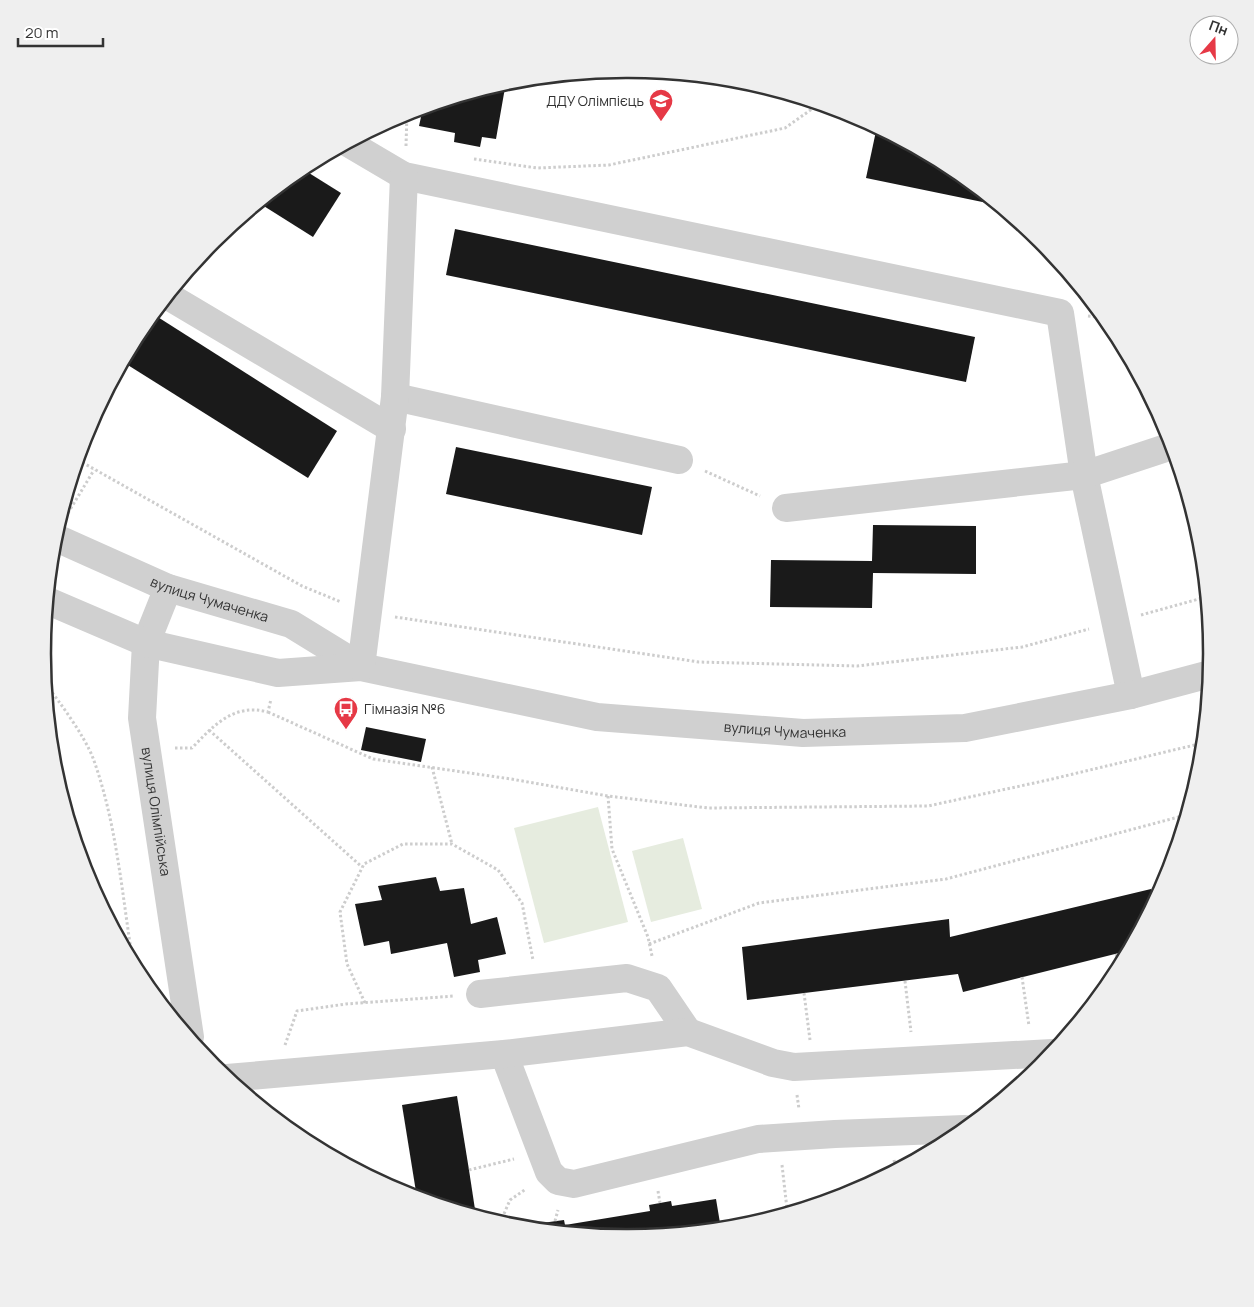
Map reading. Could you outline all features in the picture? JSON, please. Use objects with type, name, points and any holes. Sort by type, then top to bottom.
[{"type":"street","points":[[354,147],[404,176],[1060,313],[1084,475],[1131,695]]},
{"type":"street","points":[[361,667],[395,397],[404,176]]},
{"type":"street","points":[[173,299],[392,429]]},
{"type":"street","points":[[395,397],[679,460]]},
{"type":"street","points":[[786,508],[1084,475],[1165,448]]},
{"type":"street","name":"вулиця Чумаченка","points":[[62,541],[168,588],[291,624],[361,667]]},
{"type":"street","name":"вулиця Олімпійська","points":[[168,588],[146,643],[142,718],[188,1026]]},
{"type":"street","name":"вулиця Чумаченка","points":[[53,603],[146,643],[278,673],[361,667],[597,717],[802,733],[965,728],[1131,695],[1202,676]]},
{"type":"street","points":[[480,994],[627,978],[658,988],[688,1032]]},
{"type":"street","points":[[237,1077],[504,1054],[688,1032],[773,1063],[804,1066],[915,1062],[1040,1054]]},
{"type":"street","points":[[504,1054],[545,1163],[558,1181],[574,1184],[758,1139],[952,1129]]},
{"type":"path","points":[[472,159],[537,168],[609,165],[785,128],[813,108]]},
{"type":"path","points":[[679,460],[786,508]]},
{"type":"path","points":[[84,464],[302,586],[368,613],[699,662],[857,666],[1022,647],[1200,599]]},
{"type":"path","points":[[70,510],[94,470]]},
{"type":"path","points":[[268,712],[272,693]]},
{"type":"path","points":[[52,694],[76,727],[93,757],[113,826],[130,945]]},
{"type":"path","points":[[169,749],[192,748],[209,730],[230,714],[257,709],[268,712],[373,759],[511,779],[608,796],[708,808],[928,806],[1195,745]]},
{"type":"path","points":[[209,730],[362,868]]},
{"type":"path","points":[[432,767],[452,844]]},
{"type":"path","points":[[608,796],[612,850],[649,944],[658,988]]},
{"type":"path","points":[[649,944],[759,903],[946,878],[1179,817]]},
{"type":"path","points":[[365,1003],[347,964],[340,912],[364,864],[402,844],[452,844],[498,870],[522,903],[539,988]]},
{"type":"path","points":[[1022,977],[1042,1053]]},
{"type":"path","points":[[905,981],[915,1062]]},
{"type":"path","points":[[786,1207],[790,1137],[804,1066],[804,993]]},
{"type":"path","points":[[275,1074],[297,1011],[365,1003],[480,994]]},
{"type":"path","points":[[469,1170],[545,1163]]},
{"type":"path","points":[[503,1215],[510,1200],[545,1163]]},
{"type":"shaded area","points":[[598,807],[628,922],[544,943],[514,828]]},
{"type":"shaded area","points":[[683,838],[702,909],[651,922],[632,851]]},
{"type":"building","points":[[504,91],[496,139],[482,137],[480,147],[454,142],[455,133],[419,126],[421,116],[478,97]]},
{"type":"building","points":[[875,134],[915,155],[947,175],[984,202],[866,178]]},
{"type":"building","points":[[310,173],[341,193],[313,237],[265,207]]},
{"type":"building","points":[[455,229],[975,337],[966,382],[446,275]]},
{"type":"building","points":[[159,318],[337,431],[308,478],[128,365]]},
{"type":"building","points":[[456,447],[652,487],[642,535],[446,494]]},
{"type":"building","points":[[873,525],[976,526],[976,574],[873,573],[872,608],[770,607],[771,560],[872,561]]},
{"type":"building","points":[[366,727],[426,739],[421,762],[361,750]]},
{"type":"building","points":[[436,877],[440,891],[464,888],[471,924],[497,917],[506,954],[478,960],[480,972],[454,977],[447,943],[391,954],[389,941],[364,946],[355,904],[382,900],[378,886]]},
{"type":"building","points":[[1151,890],[1118,953],[963,992],[958,974],[747,1000],[742,947],[949,919],[950,937]]},
{"type":"building","points":[[457,1096],[475,1209],[415,1188],[402,1105]]},
{"type":"building","points":[[716,1199],[720,1221],[665,1228],[627,1229],[589,1228],[544,1223],[564,1220],[565,1225],[650,1211],[649,1205],[671,1201],[672,1206]]},
{"type":"place","name":"ДДУ Олімпієць","points":[[661,122]]},
{"type":"place","name":"Гімназія №6","points":[[346,730]]}]
